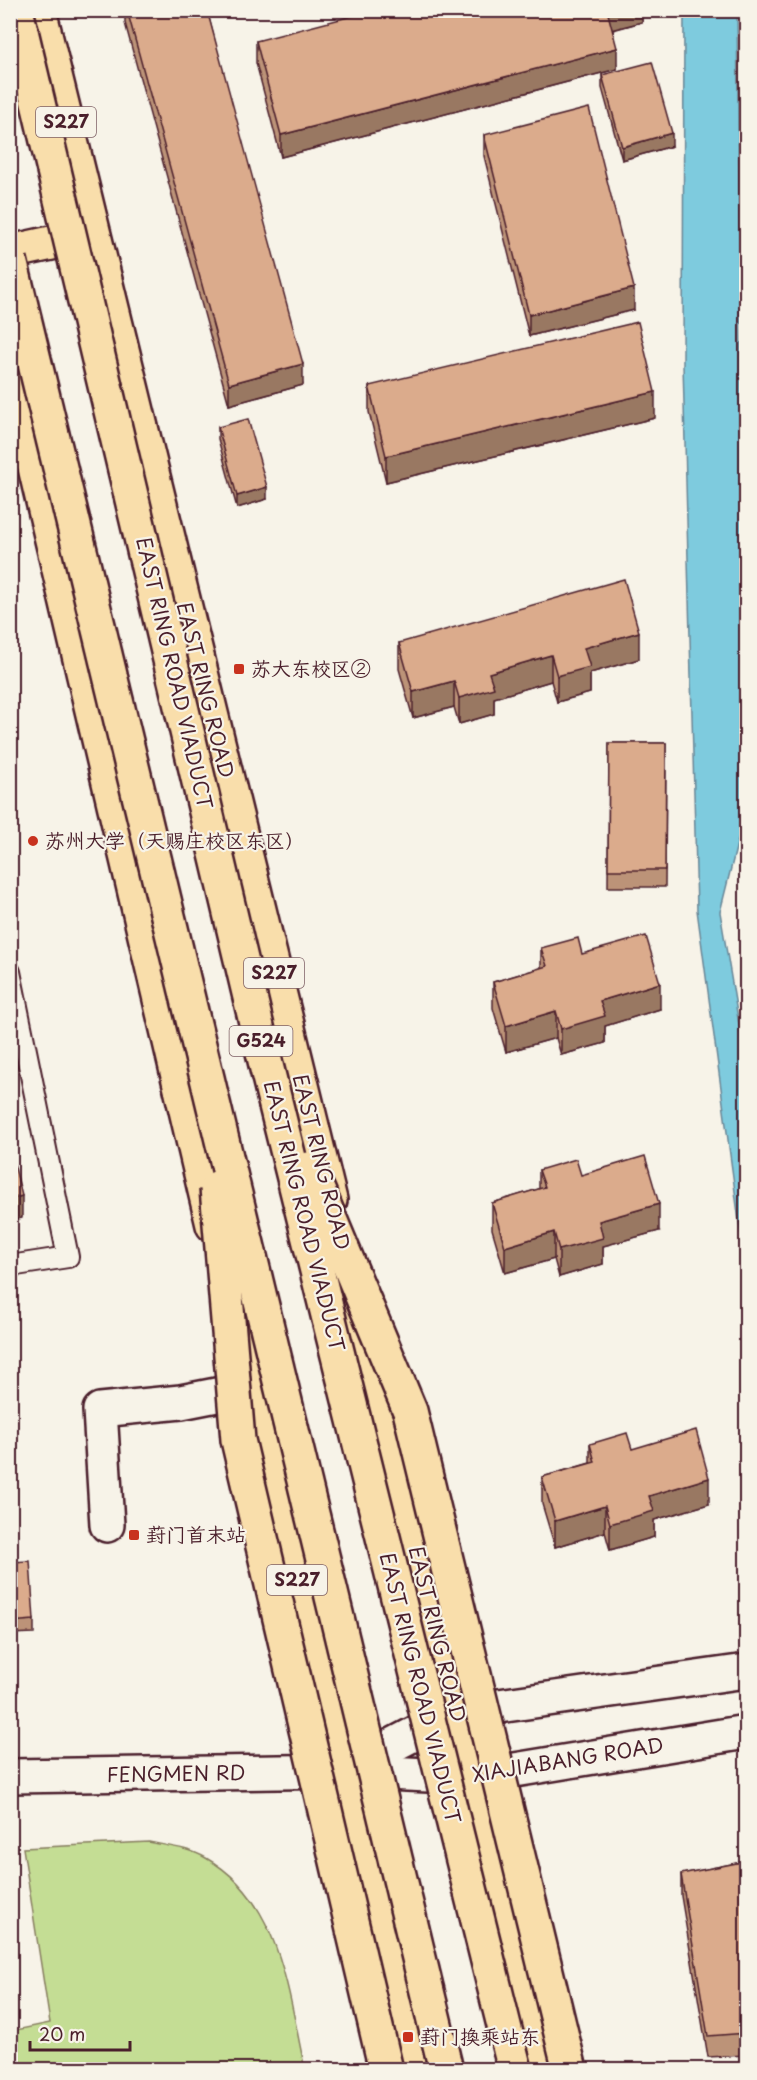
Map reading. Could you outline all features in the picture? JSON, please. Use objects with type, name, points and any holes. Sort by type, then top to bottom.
[{"type":"main road","name":"EAST RING ROAD VIADUCT","points":[[16,10],[267,1069],[515,2070]]},
{"type":"main road","name":"EAST RING ROAD","points":[[39,10],[543,2070]]},
{"type":"main road","points":[[10,252],[93,234]]},
{"type":"main road","name":"G524","points":[[10,260],[446,2070]]},
{"type":"main road","name":"S227","points":[[10,361],[342,1771],[416,2070]]},
{"type":"main road","points":[[267,1069],[410,1411],[570,2070]]},
{"type":"main road","points":[[208,1082],[238,1440],[386,2070]]},
{"type":"main road","points":[[107,1525],[100,1410],[181,1402],[252,1388]]},
{"type":"main road","points":[[342,1771],[456,1712],[747,1671]]},
{"type":"main road","name":"XIAJIABANG ROAD","points":[[342,1771],[472,1777],[747,1732]]},
{"type":"main road","name":"FENGMEN RD","points":[[10,1776],[342,1771]]},
{"type":"lane","points":[[10,972],[68,1257],[10,1266]]},
{"type":"green space","points":[[149,1842],[186,1850],[206,1858],[231,1876],[251,1898],[266,1923],[277,1951],[286,1980],[305,2069],[11,2069],[11,2031],[50,2023],[23,1848]]},
{"type":"water","points":[[684,11],[737,11],[746,808],[720,912],[746,1066],[746,1273],[697,910],[683,364]]},
{"type":"building","points":[[127,10],[207,10],[303,364],[229,384]]},
{"type":"building","points":[[375,10],[607,10],[617,48],[281,135],[256,41]]},
{"type":"building","points":[[652,62],[672,133],[622,147],[602,75]]},
{"type":"building","points":[[589,108],[634,288],[529,315],[484,135]]},
{"type":"building","points":[[638,322],[655,392],[386,456],[369,386]]},
{"type":"building","points":[[248,419],[267,487],[237,496],[218,427]]},
{"type":"building","points":[[624,579],[639,632],[584,648],[590,667],[557,676],[551,655],[489,673],[494,688],[459,698],[454,681],[413,692],[399,643]]},
{"type":"building","points":[[609,743],[666,743],[665,870],[608,870]]},
{"type":"building","points":[[646,936],[660,983],[600,1001],[605,1016],[561,1029],[556,1011],[506,1026],[493,982],[547,966],[541,948],[578,938],[582,954]]},
{"type":"building","points":[[10,1147],[22,1196],[10,1199]]},
{"type":"building","points":[[645,1156],[659,1204],[599,1221],[603,1238],[559,1250],[554,1232],[505,1247],[492,1203],[545,1187],[539,1170],[576,1159],[581,1175]]},
{"type":"building","points":[[696,1430],[709,1478],[649,1496],[654,1511],[610,1524],[605,1506],[555,1521],[542,1477],[595,1462],[590,1444],[627,1433],[632,1449]]},
{"type":"building","points":[[30,1561],[34,1620],[10,1622],[10,1562]]},
{"type":"building","points":[[747,1861],[747,2033],[708,2036],[681,1874]]},
{"type":"place","name":"苏大东校区②","points":[[239,669]]},
{"type":"place","name":"苏州大学（天赐庄校区东区）","points":[[33,841]]},
{"type":"place","name":"葑门首末站","points":[[134,1535]]},
{"type":"place","name":"葑门换乘站东","points":[[408,2037]]}]
